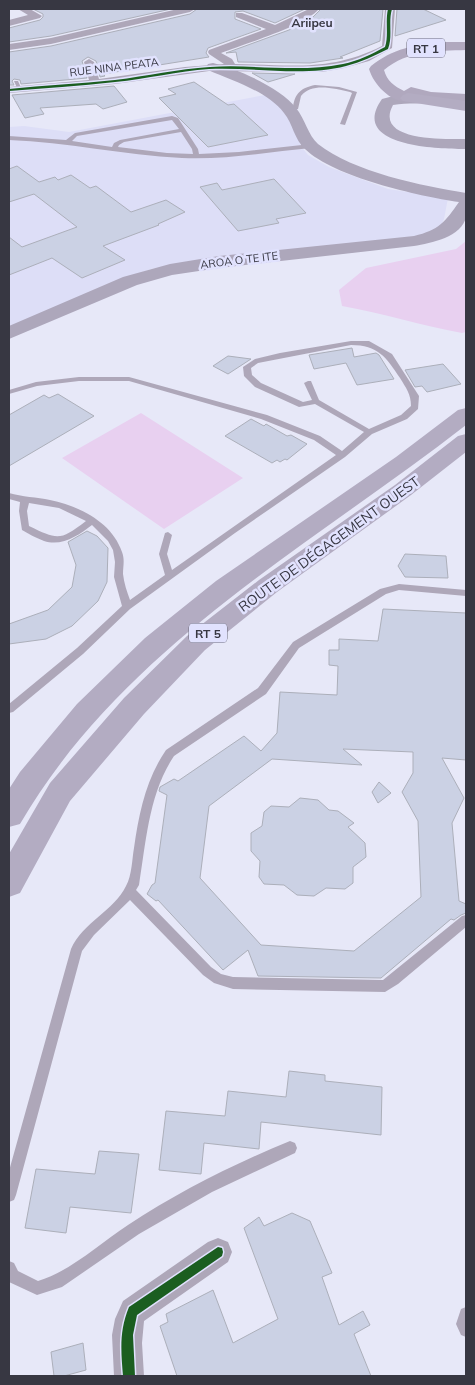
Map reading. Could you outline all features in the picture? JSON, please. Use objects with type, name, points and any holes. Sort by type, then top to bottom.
[{"type":"highway","points":[[409,95],[466,106]]},
{"type":"highway","name":"ROUTE DE DÉGAGEMENT OUEST","points":[[9,815],[30,780],[87,712],[154,645],[225,587],[404,462],[466,415]]},
{"type":"highway","name":"ROUTE DE DÉGAGEMENT OUEST","points":[[9,883],[60,792],[134,706],[196,643],[268,586],[403,490],[466,441]]},
{"type":"main road","name":"RT 1","points":[[409,95],[393,81],[388,71],[388,60],[416,49],[466,46]]},
{"type":"main road","points":[[388,60],[376,69],[386,102],[383,122],[386,127],[405,138],[435,144],[466,144]]},
{"type":"main road","points":[[229,70],[280,100],[290,110],[311,146],[330,159],[421,190],[461,200]]},
{"type":"main road","points":[[386,102],[397,107],[409,95]]},
{"type":"main road","points":[[386,102],[409,95],[466,99]]},
{"type":"main road","name":"AROA O TE ITE","points":[[9,333],[130,282],[170,270],[219,262],[414,241],[431,237],[454,223],[461,200]]},
{"type":"street","points":[[9,23],[37,16],[23,9]]},
{"type":"street","points":[[9,47],[51,41],[190,9]]},
{"type":"street","points":[[229,70],[228,61],[213,52],[275,29],[310,13],[314,9]]},
{"type":"street","name":"RUE NINA PEATA","points":[[15,87],[116,81],[179,70],[307,70],[354,64],[387,48],[391,38],[388,20],[390,9]]},
{"type":"street","points":[[239,15],[275,29]]},
{"type":"street","points":[[88,62],[95,82]]},
{"type":"street","points":[[129,1376],[128,1320],[137,1308],[218,1252]]},
{"type":"lane","points":[[290,110],[296,108],[298,97],[303,91],[310,88],[319,87],[352,91],[355,93],[343,124]]},
{"type":"lane","points":[[66,143],[75,135],[168,118],[176,119],[195,150],[196,155]]},
{"type":"lane","points":[[114,149],[116,144],[122,140],[182,130]]},
{"type":"lane","points":[[9,138],[41,139],[170,155],[244,154],[311,146]]},
{"type":"lane","points":[[9,710],[80,651],[127,607],[232,530],[342,455],[369,432],[404,416],[415,407],[415,396],[388,356],[366,343],[351,343],[280,354],[255,360],[247,367],[248,376],[258,385],[275,394],[302,405],[316,401]]},
{"type":"lane","points":[[9,392],[36,384],[79,379],[120,378],[157,385],[264,417],[317,438],[342,455]]},
{"type":"lane","points":[[308,383],[316,401],[369,432]]},
{"type":"lane","points":[[9,496],[50,503],[92,520],[109,535],[120,562],[119,576],[127,607]]},
{"type":"lane","points":[[25,500],[23,511],[26,528],[47,539],[57,541],[83,528],[92,520]]},
{"type":"lane","points":[[168,535],[163,554],[170,576]]},
{"type":"lane","points":[[9,1195],[77,948],[83,938],[121,903],[130,892],[133,885],[153,782],[161,764],[170,753],[262,691],[296,645],[383,591],[399,587],[466,593]]},
{"type":"lane","points":[[130,892],[207,971],[218,979],[233,983],[385,986],[466,920]]},
{"type":"lane","points":[[9,1268],[13,1276],[37,1288],[57,1282],[134,1229],[207,1187],[290,1148]]},
{"type":"lane","points":[[466,1314],[463,1324],[466,1330]]},
{"type":"shaded area","points":[[265,95],[284,109],[301,146],[308,155],[329,167],[388,189],[448,198],[444,219],[440,228],[434,234],[182,263],[151,269],[105,285],[9,328],[9,127],[24,126],[69,132]]},
{"type":"shaded area","points":[[466,241],[466,332],[447,330],[342,306],[339,290],[366,268],[456,249]]},
{"type":"shaded area","points":[[141,413],[243,478],[164,529],[62,458]]},
{"type":"building","points":[[33,9],[171,9],[51,36],[9,42],[9,28],[40,20],[43,17],[43,14]]},
{"type":"building","points":[[197,9],[305,9],[275,23],[243,11],[235,12],[235,19],[261,29],[208,48],[206,53],[209,57],[103,74],[105,76],[100,77],[96,61],[88,57],[82,61],[87,78],[21,84],[20,80],[14,79],[12,81],[14,85],[9,85],[9,52],[51,46],[190,14]]},
{"type":"building","points":[[321,9],[383,9],[380,41],[340,57],[343,58],[310,63],[238,62],[236,52],[226,53],[289,30],[313,17]]},
{"type":"building","points":[[397,9],[423,9],[446,20],[395,36]]},
{"type":"building","points":[[252,73],[295,74],[268,82]]},
{"type":"building","points":[[194,82],[228,105],[234,104],[268,135],[208,147],[159,98],[176,94],[168,89]]},
{"type":"building","points":[[114,86],[127,102],[103,109],[96,104],[40,108],[44,114],[25,118],[12,95]]},
{"type":"building","points":[[17,166],[39,182],[55,177],[58,180],[71,175],[90,188],[96,186],[131,212],[166,200],[185,212],[159,225],[103,246],[125,260],[82,278],[52,258],[9,275],[9,237],[22,247],[77,227],[34,194],[9,202],[9,169]]},
{"type":"building","points":[[274,179],[306,213],[276,219],[279,223],[238,231],[200,187],[217,183],[222,190]]},
{"type":"building","points":[[352,348],[354,357],[376,353],[379,355],[394,379],[357,385],[346,363],[314,369],[309,355]]},
{"type":"building","points":[[228,356],[251,359],[228,374],[213,366]]},
{"type":"building","points":[[443,364],[461,384],[427,392],[422,386],[415,387],[405,370]]},
{"type":"building","points":[[58,394],[94,416],[9,466],[9,415],[44,395],[49,398]]},
{"type":"building","points":[[251,419],[264,426],[266,424],[287,436],[291,435],[307,444],[287,460],[285,459],[280,462],[277,460],[272,463],[225,436]]},
{"type":"building","points":[[87,531],[97,536],[108,548],[107,582],[98,601],[72,626],[46,639],[9,644],[9,624],[48,610],[72,587],[76,565],[68,542]]},
{"type":"building","points":[[405,554],[446,556],[448,578],[405,577],[398,566]]},
{"type":"building","points":[[383,609],[466,613],[466,760],[442,758],[464,798],[452,823],[459,901],[466,904],[466,913],[454,920],[451,919],[381,978],[258,976],[248,950],[223,970],[158,900],[156,901],[147,894],[155,883],[167,795],[159,791],[160,787],[174,779],[178,781],[244,736],[261,751],[277,733],[280,692],[337,695],[338,666],[329,665],[329,650],[339,650],[339,639],[378,641]],"holes":[[[343,749],[413,752],[413,773],[402,792],[418,821],[421,897],[354,951],[261,945],[200,878],[209,806],[272,759],[362,765]]]},
{"type":"building","points":[[379,782],[391,793],[378,803],[372,792]]},
{"type":"building","points":[[300,798],[318,800],[329,810],[338,811],[354,823],[348,827],[365,843],[366,857],[353,867],[353,883],[345,889],[326,888],[314,896],[297,895],[284,885],[264,884],[259,877],[260,861],[251,851],[251,833],[262,826],[264,812],[271,806],[289,807]]},
{"type":"building","points":[[289,1071],[325,1075],[325,1081],[382,1087],[381,1135],[261,1122],[259,1149],[204,1143],[201,1174],[159,1170],[166,1111],[225,1116],[228,1091],[286,1097]]},
{"type":"building","points":[[99,1151],[139,1154],[131,1213],[70,1207],[66,1233],[25,1228],[36,1169],[95,1174]]},
{"type":"building","points":[[292,1213],[310,1221],[332,1273],[322,1277],[339,1325],[363,1311],[370,1325],[354,1334],[371,1376],[177,1376],[160,1326],[168,1322],[166,1314],[213,1290],[233,1343],[278,1319],[244,1228],[259,1217],[264,1226]]},
{"type":"building","points":[[83,1343],[86,1370],[64,1376],[54,1376],[51,1352]]},
{"type":"cycle path","points":[[9,90],[115,81],[209,68],[300,69],[344,65],[366,59],[387,48],[390,9]]},
{"type":"cycle path","points":[[129,1376],[127,1335],[133,1311],[218,1252]]},
{"type":"district","name":"Ariipeu","points":[[312,22]]}]
